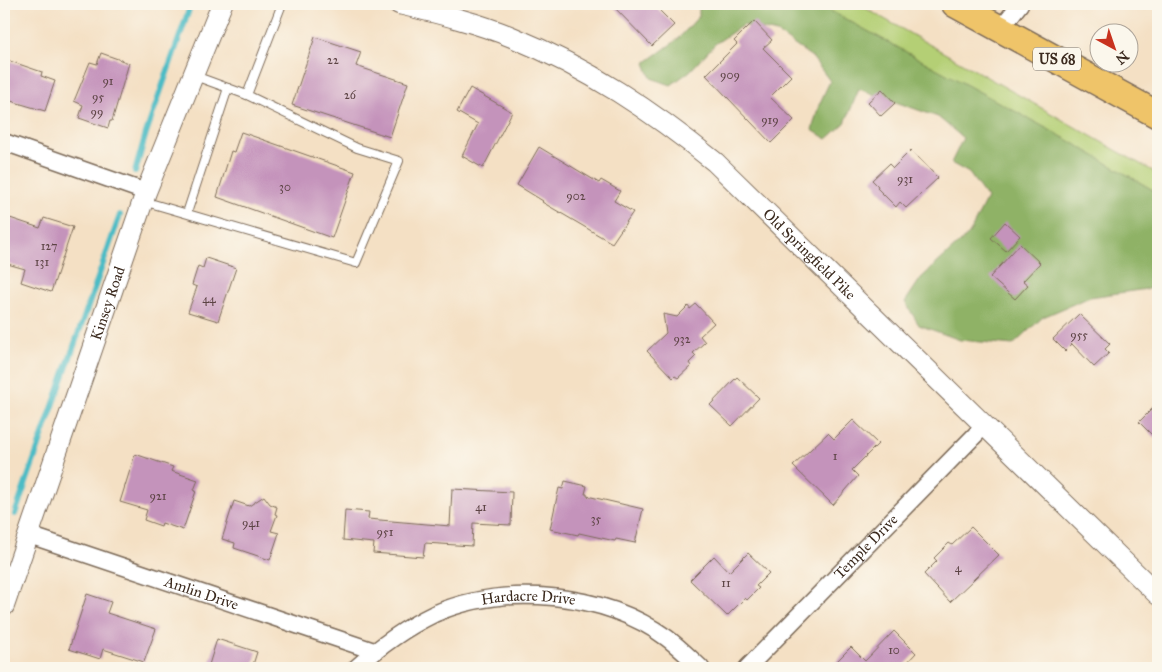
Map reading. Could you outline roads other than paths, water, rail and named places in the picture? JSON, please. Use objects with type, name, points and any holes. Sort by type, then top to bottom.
[{"type":"highway","name":"US 68","points":[[955,4],[1158,115]]},
{"type":"street","name":"Kinsey Road","points":[[4,606],[144,197],[222,4]]},
{"type":"street","name":"Old Springfield Pike","points":[[400,4],[433,10],[489,29],[549,53],[621,92],[672,126],[715,162],[1158,596]]},
{"type":"street","points":[[1001,28],[1020,4]]},
{"type":"street","points":[[4,142],[144,197]]},
{"type":"street","name":"Temple Drive","points":[[747,668],[985,425]]},
{"type":"street","name":"Amlin Drive","points":[[28,535],[374,651]]},
{"type":"street","name":"Hardacre Drive","points":[[356,668],[374,651],[414,624],[459,606],[509,596],[534,596],[581,601],[622,614],[667,638],[701,668]]},
{"type":"lane","points":[[247,95],[282,4]]},
{"type":"lane","points":[[144,197],[187,214],[356,262],[399,162],[357,148],[247,95],[193,76]]},
{"type":"lane","points":[[187,214],[228,88]]},
{"type":"waterway","points":[[135,172],[146,133],[191,4]]},
{"type":"waterway","points":[[15,514],[120,215]]},
{"type":"waterway","points":[[4,548],[6,542]]}]
